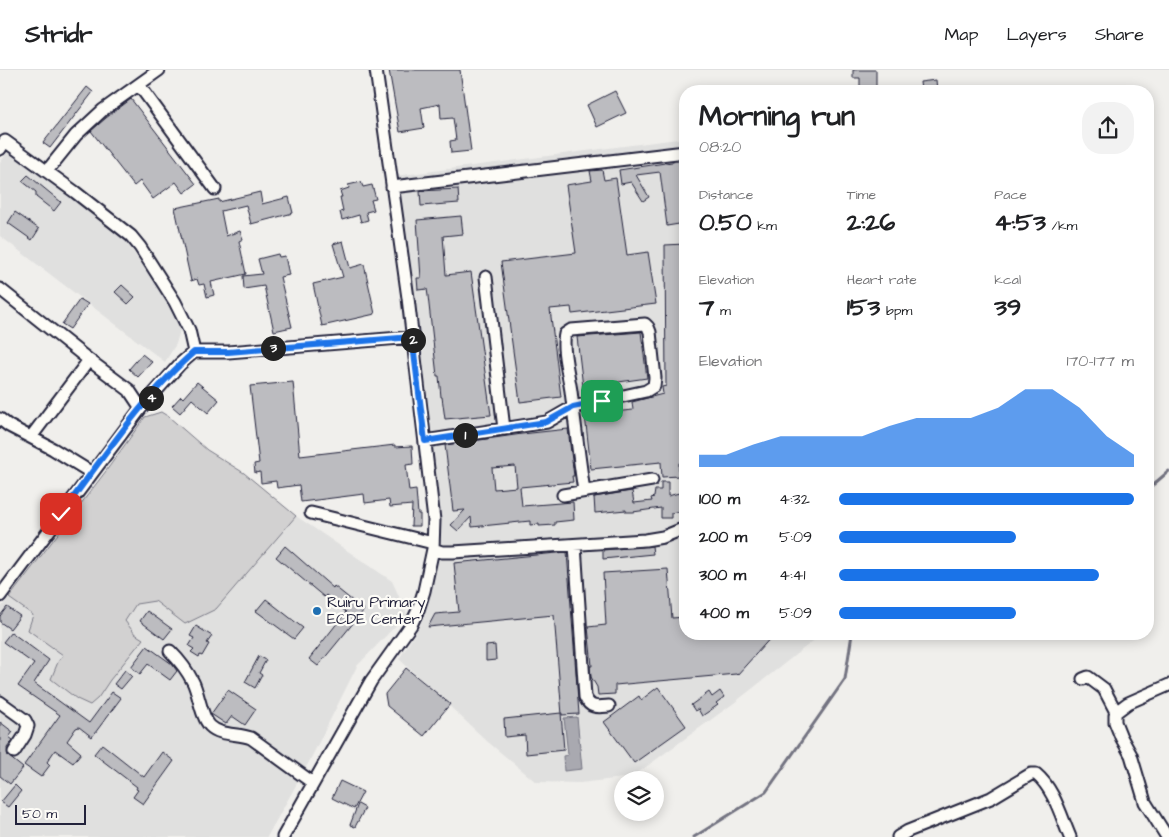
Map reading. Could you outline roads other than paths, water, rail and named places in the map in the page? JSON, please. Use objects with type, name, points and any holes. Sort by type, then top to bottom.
[{"type":"street","points":[[47,171],[76,135],[103,110],[159,70]]},
{"type":"street","points":[[283,837],[371,682],[411,625],[424,590],[433,546],[434,520],[425,441],[376,70]]},
{"type":"street","points":[[139,85],[215,189]]},
{"type":"street","points":[[2,141],[47,171],[132,236],[175,302],[189,330],[194,352]]},
{"type":"street","points":[[392,187],[679,153]]},
{"type":"street","points":[[486,277],[504,429]]},
{"type":"street","points":[[0,289],[129,390],[141,408]]},
{"type":"street","points":[[425,441],[546,422],[573,407],[646,391],[654,386],[655,378],[650,332],[646,324],[571,330],[565,334],[564,343],[573,407],[584,491]]},
{"type":"street","points":[[0,596],[141,408],[180,364],[194,352],[228,352],[412,337]]},
{"type":"street","points":[[31,437],[89,360]]},
{"type":"street","points":[[0,418],[9,426],[53,449],[92,473]]},
{"type":"street","points":[[563,495],[652,480]]},
{"type":"street","points":[[311,513],[433,546],[442,552],[645,540],[663,537],[679,530]]},
{"type":"street","points":[[575,545],[585,697],[588,703],[594,707],[609,706]]},
{"type":"street","points":[[170,651],[184,665],[194,683],[209,726],[218,731],[251,738],[313,784]]},
{"type":"street","points":[[1083,680],[1088,678],[1104,689],[1116,712],[1115,722],[1131,755],[1145,802],[1168,837]]},
{"type":"street","points":[[1116,712],[1128,703],[1169,685]]},
{"type":"street","points":[[0,702],[25,720],[28,726],[25,735],[14,752]]},
{"type":"street","points":[[898,837],[908,831],[991,798],[1030,774],[1036,774],[1043,780],[1049,790],[1070,837]]},
{"type":"waterway","points":[[1154,484],[1169,471]]},
{"type":"waterway","points":[[694,837],[766,792],[845,679],[851,640]]},
{"type":"place","name":"Ruiru Primary ECDE Center","points":[[317,611]]}]
